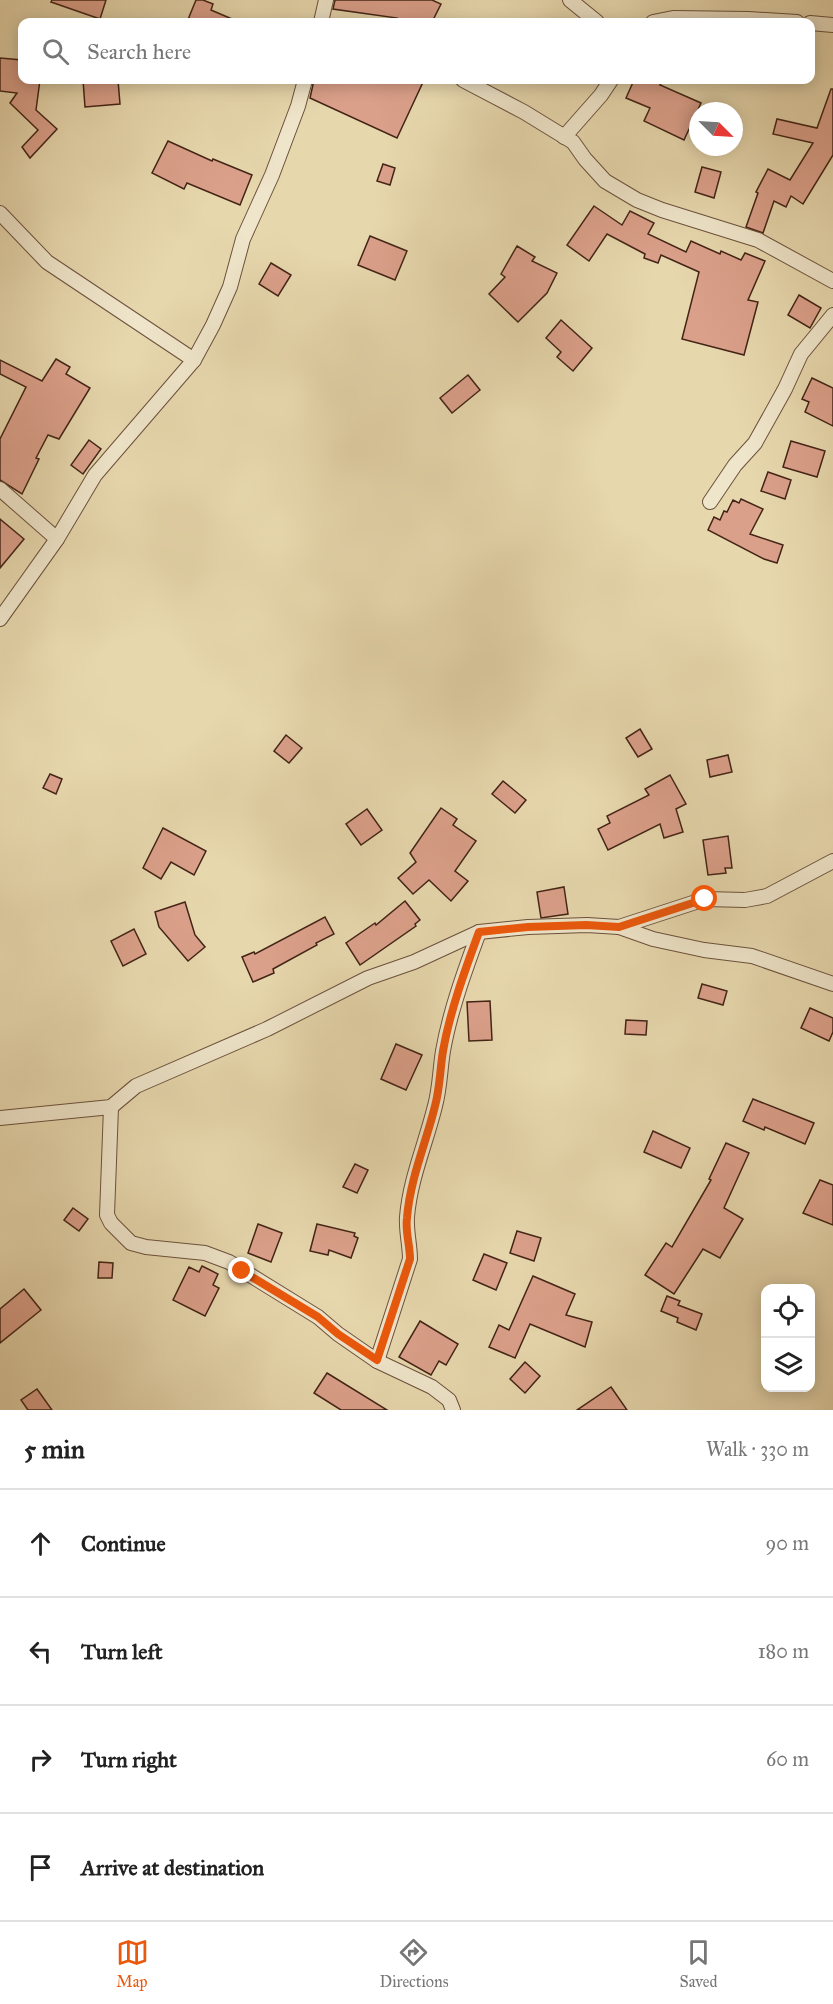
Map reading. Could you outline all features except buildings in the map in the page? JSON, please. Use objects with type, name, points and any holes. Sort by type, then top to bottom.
[{"type":"street","points":[[324,18],[326,0]]},
{"type":"street","points":[[570,0],[592,18]]},
{"type":"street","points":[[815,23],[833,25]]},
{"type":"street","points":[[0,620],[57,539],[95,475],[194,360],[230,287],[243,239],[272,175],[304,84]]},
{"type":"street","points":[[471,84],[524,112],[573,142],[604,181],[637,200],[758,240],[833,281]]},
{"type":"street","points":[[564,137],[609,84]]},
{"type":"street","points":[[0,213],[47,262],[194,360]]},
{"type":"street","points":[[710,502],[735,465],[755,443],[785,389],[801,354],[833,315]]},
{"type":"street","points":[[0,489],[57,539]]},
{"type":"street","points":[[619,927],[705,899],[745,900],[767,896],[833,861]]},
{"type":"street","points":[[0,1118],[111,1107],[136,1086],[267,1029],[368,978],[414,962],[479,932],[528,927],[586,925],[619,927],[653,939],[704,950],[752,956],[833,984]]},
{"type":"street","points":[[377,1360],[410,1259],[406,1219],[423,1145],[435,1107],[448,1029],[479,932]]},
{"type":"street","points":[[111,1107],[107,1215],[111,1223],[131,1243],[146,1247],[205,1253],[229,1262],[318,1317],[338,1334],[377,1360],[432,1387],[449,1400],[453,1410]]},
{"type":"route","points":[[242,1271],[318,1317],[338,1334],[377,1360],[410,1259],[406,1219],[423,1145],[435,1107],[448,1029],[479,932],[528,927],[586,925],[619,927],[705,899]]}]
